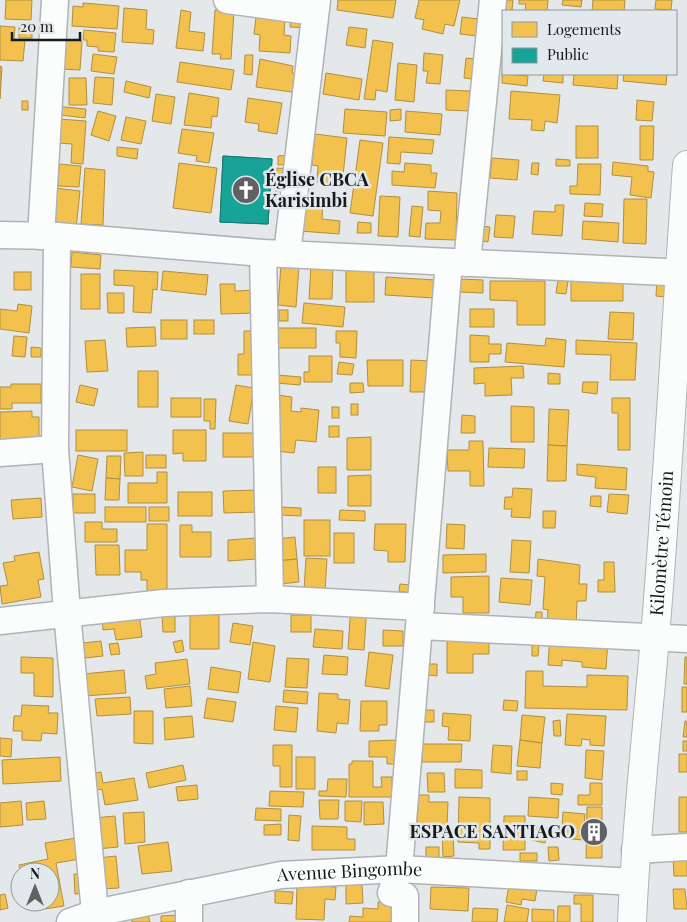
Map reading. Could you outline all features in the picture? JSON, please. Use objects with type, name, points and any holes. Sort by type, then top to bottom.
[{"type":"main road","name":"Kilomètre Témoin","points":[[632,922],[635,850],[655,637],[679,427],[687,165]]},
{"type":"street","points":[[55,0],[49,236],[55,449],[67,612],[95,913]]},
{"type":"street","points":[[227,0],[316,6],[275,253],[270,599]]},
{"type":"street","points":[[405,922],[405,896],[391,893],[399,869],[420,616],[458,262],[493,0]]},
{"type":"street","points":[[0,235],[49,236],[275,253],[683,272]]},
{"type":"street","points":[[0,453],[55,449]]},
{"type":"street","points":[[0,621],[67,612],[164,603],[270,599],[420,616],[687,639]]},
{"type":"street","points":[[635,850],[687,848]]},
{"type":"street","name":"Avenue Bingombe","points":[[70,922],[95,913],[281,875],[399,869],[634,882]]},
{"type":"street","points":[[189,893],[189,922]]},
{"type":"building: Logements","points":[[6,0],[32,0],[31,20],[5,19]]},
{"type":"building: Logements","points":[[338,0],[396,0],[393,18],[337,10]]},
{"type":"building: Logements","points":[[419,0],[460,0],[454,26],[445,24],[443,34],[422,29],[424,20],[415,18]]},
{"type":"building: Logements","points":[[504,0],[513,0],[512,10],[503,10]]},
{"type":"building: Logements","points":[[519,0],[548,0],[547,10],[525,10],[526,4],[519,4]]},
{"type":"building: Logements","points":[[563,0],[582,0],[581,7],[562,5]]},
{"type":"building: Logements","points":[[593,0],[625,0],[624,10],[592,10]]},
{"type":"building: Logements","points":[[656,0],[672,0],[671,10],[655,9]]},
{"type":"building: Logements","points":[[83,3],[119,6],[117,29],[72,26],[73,6],[83,7]]},
{"type":"building: Logements","points":[[124,8],[147,10],[146,29],[154,30],[153,44],[122,42]]},
{"type":"building: Logements","points":[[181,10],[191,12],[189,31],[205,33],[203,51],[176,48]]},
{"type":"building: Logements","points":[[215,10],[234,11],[231,59],[220,59],[221,54],[212,54]]},
{"type":"building: Logements","points":[[291,15],[309,28],[290,27]]},
{"type":"building: Logements","points":[[256,17],[285,19],[284,35],[291,36],[290,53],[259,51],[260,35],[254,34]]},
{"type":"building: Logements","points":[[462,17],[479,19],[477,36],[460,34]]},
{"type":"building: Logements","points":[[0,26],[15,27],[14,39],[25,40],[23,61],[0,60]]},
{"type":"building: Logements","points":[[19,26],[32,26],[32,38],[19,38]]},
{"type":"building: Logements","points":[[349,27],[367,29],[365,48],[346,45]]},
{"type":"building: Logements","points":[[84,30],[116,33],[114,52],[98,51],[98,47],[87,46],[87,40],[83,40]]},
{"type":"building: Logements","points":[[63,39],[82,41],[80,70],[61,69]]},
{"type":"building: Logements","points":[[373,40],[393,43],[387,92],[376,90],[375,100],[364,99]]},
{"type":"building: Logements","points":[[424,53],[443,55],[440,84],[426,83],[428,71],[423,71]]},
{"type":"building: Logements","points":[[93,54],[117,57],[114,74],[91,71]]},
{"type":"building: Logements","points":[[245,55],[253,55],[252,75],[244,74]]},
{"type":"building: Logements","points":[[466,58],[476,59],[473,79],[464,78]]},
{"type":"building: Logements","points":[[260,59],[293,66],[292,73],[301,75],[299,93],[256,87]]},
{"type":"building: Logements","points":[[180,62],[234,70],[231,90],[177,82]]},
{"type":"building: Logements","points":[[398,63],[417,65],[414,102],[395,100]]},
{"type":"building: Logements","points":[[0,66],[2,67],[0,99]]},
{"type":"building: Logements","points":[[326,73],[362,79],[359,100],[323,94]]},
{"type":"building: Logements","points":[[502,75],[528,76],[527,86],[502,83]]},
{"type":"building: Logements","points":[[544,75],[563,75],[563,83],[543,81]]},
{"type":"building: Logements","points":[[574,75],[618,75],[617,89],[573,85]]},
{"type":"building: Logements","points":[[624,75],[667,75],[666,85],[623,81]]},
{"type":"building: Logements","points":[[95,77],[114,78],[112,105],[93,103]]},
{"type":"building: Logements","points":[[69,78],[86,78],[87,105],[69,105]]},
{"type":"building: Logements","points":[[126,81],[151,87],[149,98],[124,92]]},
{"type":"building: Logements","points":[[446,90],[470,91],[469,111],[446,110]]},
{"type":"building: Logements","points":[[511,91],[560,95],[557,123],[545,121],[544,131],[531,130],[532,120],[509,119]]},
{"type":"building: Logements","points":[[189,93],[219,98],[217,117],[212,116],[211,128],[184,125]]},
{"type":"building: Logements","points":[[156,94],[175,97],[171,124],[152,121]]},
{"type":"building: Logements","points":[[248,98],[282,103],[277,134],[258,131],[259,124],[245,122]]},
{"type":"building: Logements","points":[[637,100],[654,102],[652,121],[636,120]]},
{"type":"building: Logements","points":[[22,101],[28,101],[28,110],[22,110]]},
{"type":"building: Logements","points":[[54,106],[86,109],[85,118],[53,114]]},
{"type":"building: Logements","points":[[345,109],[387,112],[385,136],[343,133]]},
{"type":"building: Logements","points":[[401,109],[401,120],[390,121],[390,110]]},
{"type":"building: Logements","points":[[98,111],[116,116],[109,141],[91,135]]},
{"type":"building: Logements","points":[[406,111],[442,114],[440,135],[405,132]]},
{"type":"building: Logements","points":[[126,117],[146,121],[141,144],[121,140]]},
{"type":"building: Logements","points":[[59,119],[86,121],[83,164],[71,163],[72,144],[57,143]]},
{"type":"building: Logements","points":[[576,126],[598,126],[598,158],[576,158]]},
{"type":"building: Logements","points":[[640,126],[654,126],[653,160],[640,160]]},
{"type":"building: Logements","points":[[182,129],[214,133],[209,163],[196,161],[197,156],[178,153]]},
{"type":"building: Logements","points":[[315,134],[347,138],[342,185],[317,182],[318,166],[312,165]]},
{"type":"building: Logements","points":[[389,137],[434,140],[432,154],[401,152],[400,164],[387,163]]},
{"type":"building: Logements","points":[[360,140],[383,143],[373,216],[350,213]]},
{"type":"building: Logements","points":[[117,147],[138,149],[137,159],[117,156]]},
{"type":"building: Logements","points":[[291,155],[292,164],[278,165],[278,156]]},
{"type":"building: Logements","points":[[492,158],[519,160],[517,180],[490,178]]},
{"type":"building: Logements","points":[[556,159],[570,160],[570,166],[556,166]]},
{"type":"building: Logements","points":[[613,162],[648,166],[648,171],[654,172],[651,198],[630,195],[632,177],[612,175]]},
{"type":"building: Logements","points":[[179,163],[217,168],[211,213],[173,208]]},
{"type":"building: Logements","points":[[405,163],[431,165],[431,173],[437,173],[435,188],[392,185],[392,171],[404,172]]},
{"type":"building: Logements","points":[[532,163],[539,163],[538,175],[531,174]]},
{"type":"building: Logements","points":[[59,164],[81,166],[79,187],[58,186]]},
{"type":"building: Logements","points":[[578,164],[601,164],[600,195],[570,194],[570,186],[577,186]]},
{"type":"building: Logements","points":[[85,168],[105,170],[103,225],[81,224]]},
{"type":"building: Logements","points":[[277,168],[290,169],[288,208],[275,207]]},
{"type":"building: Logements","points":[[55,188],[80,191],[76,228],[52,225]]},
{"type":"building: Logements","points":[[428,191],[457,193],[456,240],[425,239],[426,223],[440,223],[441,211],[428,210]]},
{"type":"building: Logements","points":[[380,196],[400,197],[398,237],[378,236]]},
{"type":"building: Logements","points":[[303,199],[323,201],[322,219],[340,221],[339,234],[300,231]]},
{"type":"building: Logements","points":[[624,199],[647,199],[646,244],[623,243]]},
{"type":"building: Logements","points":[[585,203],[603,204],[602,217],[584,216]]},
{"type":"building: Logements","points":[[555,205],[564,205],[562,236],[532,234],[534,211],[555,212]]},
{"type":"building: Logements","points":[[412,206],[423,207],[420,237],[409,236]]},
{"type":"building: Logements","points":[[496,215],[515,216],[513,238],[494,237]]},
{"type":"building: Logements","points":[[583,221],[619,223],[618,242],[582,239]]},
{"type":"building: Logements","points":[[358,222],[371,223],[371,233],[357,233]]},
{"type":"building: Logements","points":[[480,226],[490,227],[488,242],[479,240]]},
{"type":"building: Logements","points":[[72,252],[101,255],[100,269],[71,267]]},
{"type":"building: Logements","points":[[281,265],[299,267],[296,307],[278,305]]},
{"type":"building: Logements","points":[[311,265],[333,266],[332,299],[309,299]]},
{"type":"building: Logements","points":[[346,267],[374,267],[374,302],[346,302]]},
{"type":"building: Logements","points":[[114,270],[158,272],[157,290],[153,289],[151,313],[133,312],[134,286],[114,285]]},
{"type":"building: Logements","points":[[163,271],[208,275],[206,295],[161,290]]},
{"type":"building: Logements","points":[[14,272],[31,272],[31,290],[14,290]]},
{"type":"building: Logements","points":[[81,274],[100,274],[100,309],[81,309]]},
{"type":"building: Logements","points":[[571,275],[623,281],[623,301],[571,301]]},
{"type":"building: Logements","points":[[386,277],[435,280],[434,298],[385,295]]},
{"type":"building: Logements","points":[[657,278],[666,279],[665,297],[656,296]]},
{"type":"building: Logements","points":[[460,279],[483,280],[483,293],[459,292]]},
{"type":"building: Logements","points":[[558,280],[568,281],[566,294],[556,293]]},
{"type":"building: Logements","points":[[490,281],[545,281],[545,325],[517,325],[517,301],[490,300]]},
{"type":"building: Logements","points":[[220,284],[235,284],[235,291],[255,290],[256,313],[221,314]]},
{"type":"building: Logements","points":[[107,293],[124,293],[124,313],[108,313]]},
{"type":"building: Logements","points":[[304,303],[345,307],[343,327],[302,323]]},
{"type":"building: Logements","points":[[18,304],[32,306],[29,333],[0,329],[0,309],[17,311]]},
{"type":"building: Logements","points":[[470,309],[494,309],[494,327],[470,327]]},
{"type":"building: Logements","points":[[279,310],[288,310],[288,321],[279,321]]},
{"type":"building: Logements","points":[[610,312],[634,313],[633,340],[608,339]]},
{"type":"building: Logements","points":[[161,320],[187,320],[187,339],[161,339]]},
{"type":"building: Logements","points":[[194,320],[214,320],[214,334],[194,334]]},
{"type":"building: Logements","points":[[155,327],[156,346],[127,347],[126,328]]},
{"type":"building: Logements","points":[[275,328],[316,328],[316,348],[275,348]]},
{"type":"building: Logements","points":[[244,331],[259,331],[259,375],[238,375],[238,354],[244,354]]},
{"type":"building: Logements","points":[[336,331],[357,331],[356,358],[340,357],[340,343],[336,343]]},
{"type":"building: Logements","points":[[470,335],[489,336],[489,344],[501,344],[501,354],[489,354],[489,362],[470,362]]},
{"type":"building: Logements","points":[[14,336],[27,337],[25,357],[12,356]]},
{"type":"building: Logements","points":[[546,338],[566,340],[564,367],[505,362],[507,343],[545,346]]},
{"type":"building: Logements","points":[[105,340],[108,371],[87,372],[85,341]]},
{"type":"building: Logements","points":[[576,340],[637,343],[635,380],[610,380],[611,355],[576,354]]},
{"type":"building: Logements","points":[[31,347],[41,348],[41,357],[31,357]]},
{"type":"building: Logements","points":[[309,356],[332,356],[332,382],[304,382],[304,372],[309,372]]},
{"type":"building: Logements","points":[[367,360],[403,360],[403,386],[368,386]]},
{"type":"building: Logements","points":[[411,360],[431,361],[431,392],[410,392]]},
{"type":"building: Logements","points":[[339,362],[354,364],[352,375],[337,374]]},
{"type":"building: Logements","points":[[523,366],[524,378],[511,378],[512,395],[485,396],[485,383],[474,384],[474,368]]},
{"type":"building: Logements","points":[[138,371],[158,371],[158,407],[138,407]]},
{"type":"building: Logements","points":[[548,373],[560,374],[560,384],[548,384]]},
{"type":"building: Logements","points":[[277,375],[301,377],[300,385],[276,383]]},
{"type":"building: Logements","points":[[583,382],[598,382],[597,394],[582,392]]},
{"type":"building: Logements","points":[[350,383],[363,383],[364,392],[350,393]]},
{"type":"building: Logements","points":[[11,384],[41,384],[41,403],[12,403],[12,409],[0,409],[0,387],[11,387]]},
{"type":"building: Logements","points":[[80,385],[98,389],[94,406],[76,402]]},
{"type":"building: Logements","points":[[236,385],[254,388],[248,424],[229,421]]},
{"type":"building: Logements","points":[[278,395],[292,397],[291,411],[301,412],[301,408],[319,410],[316,442],[296,440],[294,453],[276,451]]},
{"type":"building: Logements","points":[[171,398],[201,398],[201,417],[171,417]]},
{"type":"building: Logements","points":[[612,398],[630,398],[630,450],[618,450],[618,413],[612,413]]},
{"type":"building: Logements","points":[[204,399],[216,399],[215,429],[210,429],[210,421],[204,421]]},
{"type":"building: Logements","points":[[351,404],[358,404],[358,415],[351,415]]},
{"type":"building: Logements","points":[[511,406],[534,407],[534,442],[511,442]]},
{"type":"building: Logements","points":[[332,407],[339,407],[339,418],[332,418]]},
{"type":"building: Logements","points":[[549,409],[569,410],[567,446],[548,445]]},
{"type":"building: Logements","points":[[32,411],[32,417],[39,417],[39,441],[0,443],[0,412]]},
{"type":"building: Logements","points":[[462,415],[475,416],[475,433],[461,433]]},
{"type":"building: Logements","points":[[329,426],[339,426],[339,437],[329,437]]},
{"type":"building: Logements","points":[[76,430],[127,430],[127,451],[76,451]]},
{"type":"building: Logements","points":[[173,430],[206,430],[206,461],[183,461],[183,453],[173,454]]},
{"type":"building: Logements","points":[[223,433],[254,433],[254,457],[223,457]]},
{"type":"building: Logements","points":[[371,437],[371,470],[347,470],[347,438]]},
{"type":"building: Logements","points":[[469,441],[483,441],[484,486],[470,486],[470,471],[448,471],[447,450],[469,450]]},
{"type":"building: Logements","points":[[548,445],[567,446],[566,481],[547,481]]},
{"type":"building: Logements","points":[[489,448],[525,449],[524,468],[488,467]]},
{"type":"building: Logements","points":[[143,452],[143,476],[125,476],[124,453]]},
{"type":"building: Logements","points":[[78,455],[98,459],[92,491],[72,487]]},
{"type":"building: Logements","points":[[146,455],[166,455],[166,468],[146,468]]},
{"type":"building: Logements","points":[[107,456],[121,456],[120,479],[106,478]]},
{"type":"building: Logements","points":[[577,464],[627,468],[626,490],[595,488],[596,477],[577,475]]},
{"type":"building: Logements","points":[[318,467],[336,467],[336,493],[318,493]]},
{"type":"building: Logements","points":[[157,472],[167,472],[167,503],[128,503],[128,483],[157,483]]},
{"type":"building: Logements","points":[[371,475],[371,506],[348,506],[348,476]]},
{"type":"building: Logements","points":[[106,478],[120,479],[119,500],[105,500]]},
{"type":"building: Logements","points":[[513,488],[532,489],[530,518],[511,517],[512,509],[504,509],[505,497],[512,497]]},
{"type":"building: Logements","points":[[257,490],[258,512],[224,513],[223,491]]},
{"type":"building: Logements","points":[[178,492],[212,492],[212,516],[178,516]]},
{"type":"building: Logements","points":[[73,494],[95,494],[95,513],[73,513]]},
{"type":"building: Logements","points":[[609,494],[629,495],[627,514],[607,512]]},
{"type":"building: Logements","points":[[591,496],[601,496],[601,507],[590,506]]},
{"type":"building: Logements","points":[[41,498],[42,517],[13,519],[11,500]]},
{"type":"building: Logements","points":[[105,507],[146,507],[146,522],[105,522]]},
{"type":"building: Logements","points":[[149,507],[169,507],[169,521],[149,521]]},
{"type":"building: Logements","points":[[280,507],[301,508],[301,516],[280,515]]},
{"type":"building: Logements","points":[[340,510],[365,511],[365,521],[339,520]]},
{"type":"building: Logements","points":[[543,511],[556,511],[555,528],[543,528]]},
{"type":"building: Logements","points":[[304,520],[330,520],[330,556],[304,556]]},
{"type":"building: Logements","points":[[85,522],[102,522],[102,529],[117,529],[117,542],[85,542]]},
{"type":"building: Logements","points":[[147,524],[167,524],[167,591],[147,591],[147,580],[141,580],[141,572],[125,572],[125,550],[147,550]]},
{"type":"building: Logements","points":[[375,524],[406,524],[405,562],[388,562],[388,551],[374,550]]},
{"type":"building: Logements","points":[[447,524],[465,525],[464,549],[446,548]]},
{"type":"building: Logements","points":[[180,525],[192,525],[192,532],[211,532],[211,557],[180,557]]},
{"type":"building: Logements","points":[[334,533],[354,533],[354,563],[334,563]]},
{"type":"building: Logements","points":[[295,537],[297,559],[278,561],[276,539]]},
{"type":"building: Logements","points":[[256,538],[257,559],[228,561],[228,540]]},
{"type":"building: Logements","points":[[512,540],[531,541],[529,573],[510,572]]},
{"type":"building: Logements","points":[[95,545],[119,545],[120,575],[96,575]]},
{"type":"building: Logements","points":[[39,552],[44,579],[38,580],[41,597],[2,604],[0,586],[8,585],[3,563],[15,561],[14,556]]},
{"type":"building: Logements","points":[[486,554],[486,572],[443,573],[443,555]]},
{"type":"building: Logements","points":[[306,558],[327,559],[325,591],[304,590]]},
{"type":"building: Logements","points":[[297,559],[299,582],[280,584],[278,561]]},
{"type":"building: Logements","points":[[538,559],[580,565],[579,584],[587,584],[586,601],[577,601],[576,627],[547,625],[548,610],[543,609],[545,577],[537,576]]},
{"type":"building: Logements","points":[[604,562],[614,562],[615,592],[598,592],[598,580],[604,580]]},
{"type":"building: Logements","points":[[489,576],[489,613],[463,613],[463,597],[451,597],[451,577]]},
{"type":"building: Logements","points":[[501,578],[532,580],[530,605],[499,602]]},
{"type":"building: Logements","points":[[400,584],[410,585],[409,593],[399,591]]},
{"type":"building: Logements","points":[[351,604],[367,605],[364,650],[348,649]]},
{"type":"building: Logements","points":[[139,612],[142,637],[116,640],[114,629],[103,630],[102,617]]},
{"type":"building: Logements","points":[[536,612],[542,612],[542,623],[535,623]]},
{"type":"building: Logements","points":[[190,613],[219,613],[219,649],[190,649]]},
{"type":"building: Logements","points":[[175,614],[175,632],[163,632],[162,615]]},
{"type":"building: Logements","points":[[291,615],[311,615],[311,632],[291,632]]},
{"type":"building: Logements","points":[[233,623],[253,626],[250,645],[230,642]]},
{"type":"building: Logements","points":[[315,629],[343,631],[342,649],[313,647]]},
{"type":"building: Logements","points":[[383,630],[403,631],[403,646],[383,646]]},
{"type":"building: Logements","points":[[447,634],[489,634],[489,654],[473,654],[473,673],[447,673]]},
{"type":"building: Logements","points":[[550,635],[608,639],[606,669],[582,667],[582,662],[562,660],[562,666],[548,665]]},
{"type":"building: Logements","points":[[182,640],[184,651],[176,653],[173,642]]},
{"type":"building: Logements","points":[[101,641],[103,656],[85,658],[83,643]]},
{"type":"building: Logements","points":[[253,642],[275,646],[270,682],[248,679]]},
{"type":"building: Logements","points":[[118,643],[120,654],[111,655],[109,644]]},
{"type":"building: Logements","points":[[532,645],[539,645],[538,656],[532,656]]},
{"type":"building: Logements","points":[[369,652],[393,655],[389,689],[365,686]]},
{"type":"building: Logements","points":[[324,655],[348,657],[347,675],[322,674]]},
{"type":"building: Logements","points":[[21,657],[53,658],[53,697],[34,696],[34,673],[21,673]]},
{"type":"building: Logements","points":[[685,657],[687,657],[687,684],[684,684]]},
{"type":"building: Logements","points":[[287,658],[309,659],[307,688],[285,687]]},
{"type":"building: Logements","points":[[187,659],[190,684],[147,689],[145,676],[156,674],[155,663]]},
{"type":"building: Logements","points":[[428,664],[437,664],[437,676],[428,675]]},
{"type":"building: Logements","points":[[211,667],[241,672],[238,693],[208,689]]},
{"type":"building: Logements","points":[[124,670],[126,693],[84,696],[83,674]]},
{"type":"building: Logements","points":[[526,671],[543,671],[543,686],[587,687],[587,675],[628,676],[627,710],[525,708]]},
{"type":"building: Logements","points":[[190,686],[192,706],[166,708],[164,689]]},
{"type":"building: Logements","points":[[682,687],[687,687],[687,712],[682,712]]},
{"type":"building: Logements","points":[[284,690],[308,692],[307,704],[283,702]]},
{"type":"building: Logements","points":[[319,693],[338,694],[338,699],[350,700],[348,724],[337,723],[336,733],[317,731]]},
{"type":"building: Logements","points":[[130,697],[131,714],[97,716],[95,699]]},
{"type":"building: Logements","points":[[207,698],[236,702],[233,722],[204,718]]},
{"type":"building: Logements","points":[[504,700],[518,701],[517,711],[503,710]]},
{"type":"building: Logements","points":[[361,701],[387,701],[387,725],[379,725],[379,731],[360,731]]},
{"type":"building: Logements","points":[[22,705],[49,706],[48,713],[58,713],[57,734],[42,733],[41,741],[22,740],[22,731],[13,731],[14,716],[21,716]]},
{"type":"building: Logements","points":[[276,706],[298,708],[296,732],[274,730]]},
{"type":"building: Logements","points":[[424,710],[434,710],[434,722],[424,722]]},
{"type":"building: Logements","points":[[134,711],[153,711],[153,744],[134,743]]},
{"type":"building: Logements","points":[[443,713],[471,715],[470,741],[448,740],[449,727],[442,726]]},
{"type":"building: Logements","points":[[567,714],[606,716],[604,746],[590,745],[590,740],[582,739],[581,746],[565,745]]},
{"type":"building: Logements","points":[[522,715],[545,717],[542,743],[520,740]]},
{"type":"building: Logements","points":[[192,716],[194,737],[165,740],[164,718]]},
{"type":"building: Logements","points":[[560,720],[561,736],[554,736],[553,721]]},
{"type":"building: Logements","points":[[685,721],[687,721],[687,737],[683,737]]},
{"type":"building: Logements","points":[[0,738],[12,739],[11,757],[0,756]]},
{"type":"building: Logements","points":[[398,740],[398,764],[387,764],[387,757],[369,757],[369,741]]},
{"type":"building: Logements","points":[[520,740],[542,743],[540,768],[517,766]]},
{"type":"building: Logements","points":[[683,741],[687,741],[687,751],[683,751]]},
{"type":"building: Logements","points":[[422,744],[462,744],[461,762],[422,762]]},
{"type":"building: Logements","points":[[273,745],[292,745],[292,787],[280,787],[280,766],[273,766]]},
{"type":"building: Logements","points":[[493,745],[512,746],[511,774],[491,772]]},
{"type":"building: Logements","points":[[586,750],[604,751],[602,780],[585,778]]},
{"type":"building: Logements","points":[[679,754],[687,754],[687,772],[679,772]]},
{"type":"building: Logements","points":[[60,757],[61,781],[3,784],[2,760]]},
{"type":"building: Logements","points":[[296,757],[315,757],[315,789],[296,789]]},
{"type":"building: Logements","points":[[352,761],[373,761],[373,787],[382,787],[381,777],[392,777],[392,797],[349,797],[349,764],[352,764]]},
{"type":"building: Logements","points":[[183,765],[186,780],[149,788],[146,773]]},
{"type":"building: Logements","points":[[455,769],[482,770],[482,788],[455,788]]},
{"type":"building: Logements","points":[[517,771],[527,771],[527,780],[517,780]]},
{"type":"building: Logements","points":[[101,772],[103,783],[134,778],[138,800],[105,805],[102,789],[92,791],[89,774]]},
{"type":"building: Logements","points":[[427,773],[444,773],[445,792],[428,792]]},
{"type":"building: Logements","points":[[328,779],[347,779],[346,797],[319,796],[319,791],[327,791]]},
{"type":"building: Logements","points":[[551,783],[563,784],[562,795],[551,794]]},
{"type":"building: Logements","points":[[590,783],[602,783],[602,805],[578,805],[578,795],[590,795]]},
{"type":"building: Logements","points":[[197,785],[198,799],[178,801],[176,787]]},
{"type":"building: Logements","points":[[270,791],[304,792],[303,807],[269,806]]},
{"type":"building: Logements","points":[[414,795],[429,795],[429,802],[448,802],[447,827],[417,827],[418,807],[414,807]]},
{"type":"building: Logements","points":[[459,797],[490,798],[490,849],[479,849],[479,843],[458,842]]},
{"type":"building: Logements","points":[[529,797],[559,799],[558,818],[528,816]]},
{"type":"building: Logements","points":[[679,797],[687,797],[687,832],[679,832]]},
{"type":"building: Logements","points":[[319,800],[339,800],[338,819],[320,819]]},
{"type":"building: Logements","points":[[21,801],[23,825],[0,827],[0,803]]},
{"type":"building: Logements","points":[[44,801],[46,819],[27,820],[26,803]]},
{"type":"building: Logements","points":[[345,801],[362,801],[361,822],[345,821]]},
{"type":"building: Logements","points":[[364,802],[383,802],[384,824],[364,825]]},
{"type":"building: Logements","name":"ESPACE SANTIAGO","points":[[587,807],[602,807],[602,858],[586,858]]},
{"type":"building: Logements","points":[[256,808],[281,809],[281,821],[255,820]]},
{"type":"building: Logements","points":[[144,812],[145,842],[125,844],[123,813]]},
{"type":"building: Logements","points":[[563,812],[585,814],[583,840],[561,838]]},
{"type":"building: Logements","points":[[289,815],[301,816],[299,841],[288,840]]},
{"type":"building: Logements","points":[[115,816],[118,847],[97,849],[94,818]]},
{"type":"building: Logements","points":[[504,816],[525,816],[525,850],[503,850]]},
{"type":"building: Logements","points":[[281,824],[281,835],[264,835],[264,825]]},
{"type":"building: Logements","points":[[312,826],[347,827],[347,839],[355,839],[355,850],[312,850]]},
{"type":"building: Logements","points":[[536,826],[548,829],[545,843],[532,840]]},
{"type":"building: Logements","points":[[453,832],[454,856],[443,857],[442,833]]},
{"type":"building: Logements","points":[[76,838],[80,859],[60,862],[34,862],[48,859],[45,843]]},
{"type":"building: Logements","points":[[168,842],[172,871],[142,874],[138,846]]},
{"type":"building: Logements","points":[[426,847],[439,847],[439,858],[426,858]]},
{"type":"building: Logements","points":[[548,847],[558,847],[559,860],[549,861]]},
{"type":"building: Logements","points":[[520,853],[537,853],[537,861],[520,861]]},
{"type":"building: Logements","points":[[116,856],[119,888],[101,889],[98,858]]},
{"type":"building: Logements","points":[[673,857],[687,857],[687,876],[674,876]]},
{"type":"building: Logements","points":[[74,874],[84,874],[84,893],[75,894]]},
{"type":"building: Logements","points":[[60,884],[64,906],[60,907]]},
{"type":"building: Logements","points":[[362,884],[363,903],[346,904],[346,885]]},
{"type":"building: Logements","points":[[297,885],[336,887],[335,900],[325,899],[324,920],[296,919]]},
{"type":"building: Logements","points":[[509,885],[537,889],[535,901],[522,899],[521,905],[506,902]]},
{"type":"building: Logements","points":[[431,887],[469,888],[468,911],[430,909]]},
{"type":"building: Logements","points":[[673,889],[685,889],[687,909],[674,909]]},
{"type":"building: Logements","points":[[275,891],[293,892],[292,904],[275,903]]},
{"type":"building: Logements","points":[[5,894],[8,908],[0,910],[0,895]]},
{"type":"building: Logements","points":[[574,895],[593,895],[593,922],[581,922],[581,904],[574,904]]},
{"type":"building: Logements","points":[[378,902],[399,903],[398,922],[349,922],[350,916],[363,917],[363,908],[378,909]]},
{"type":"building: Logements","points":[[507,905],[529,909],[527,922],[504,922]]},
{"type":"building: Logements","points":[[558,906],[570,906],[570,922],[557,922]]},
{"type":"building: Logements","points":[[473,908],[498,909],[497,922],[472,922]]},
{"type":"building: Logements","points":[[532,909],[554,910],[554,922],[532,922]]},
{"type":"building: Logements","points":[[148,914],[150,922],[132,922],[131,917]]},
{"type":"building: Logements","points":[[179,915],[179,922],[161,922],[161,916]]},
{"type":"building: Public","name":"Église CBCA Karisimbi","points":[[223,156],[272,159],[268,224],[220,222]]},
{"type":"building: Public","name":"Église CBCA Karisimbi","points":[[223,156],[272,159],[268,224],[220,222]]},
{"type":"place","name":"Église CBCA Karisimbi","points":[[246,190]]},
{"type":"place","name":"ESPACE SANTIAGO","points":[[594,832]]}]
